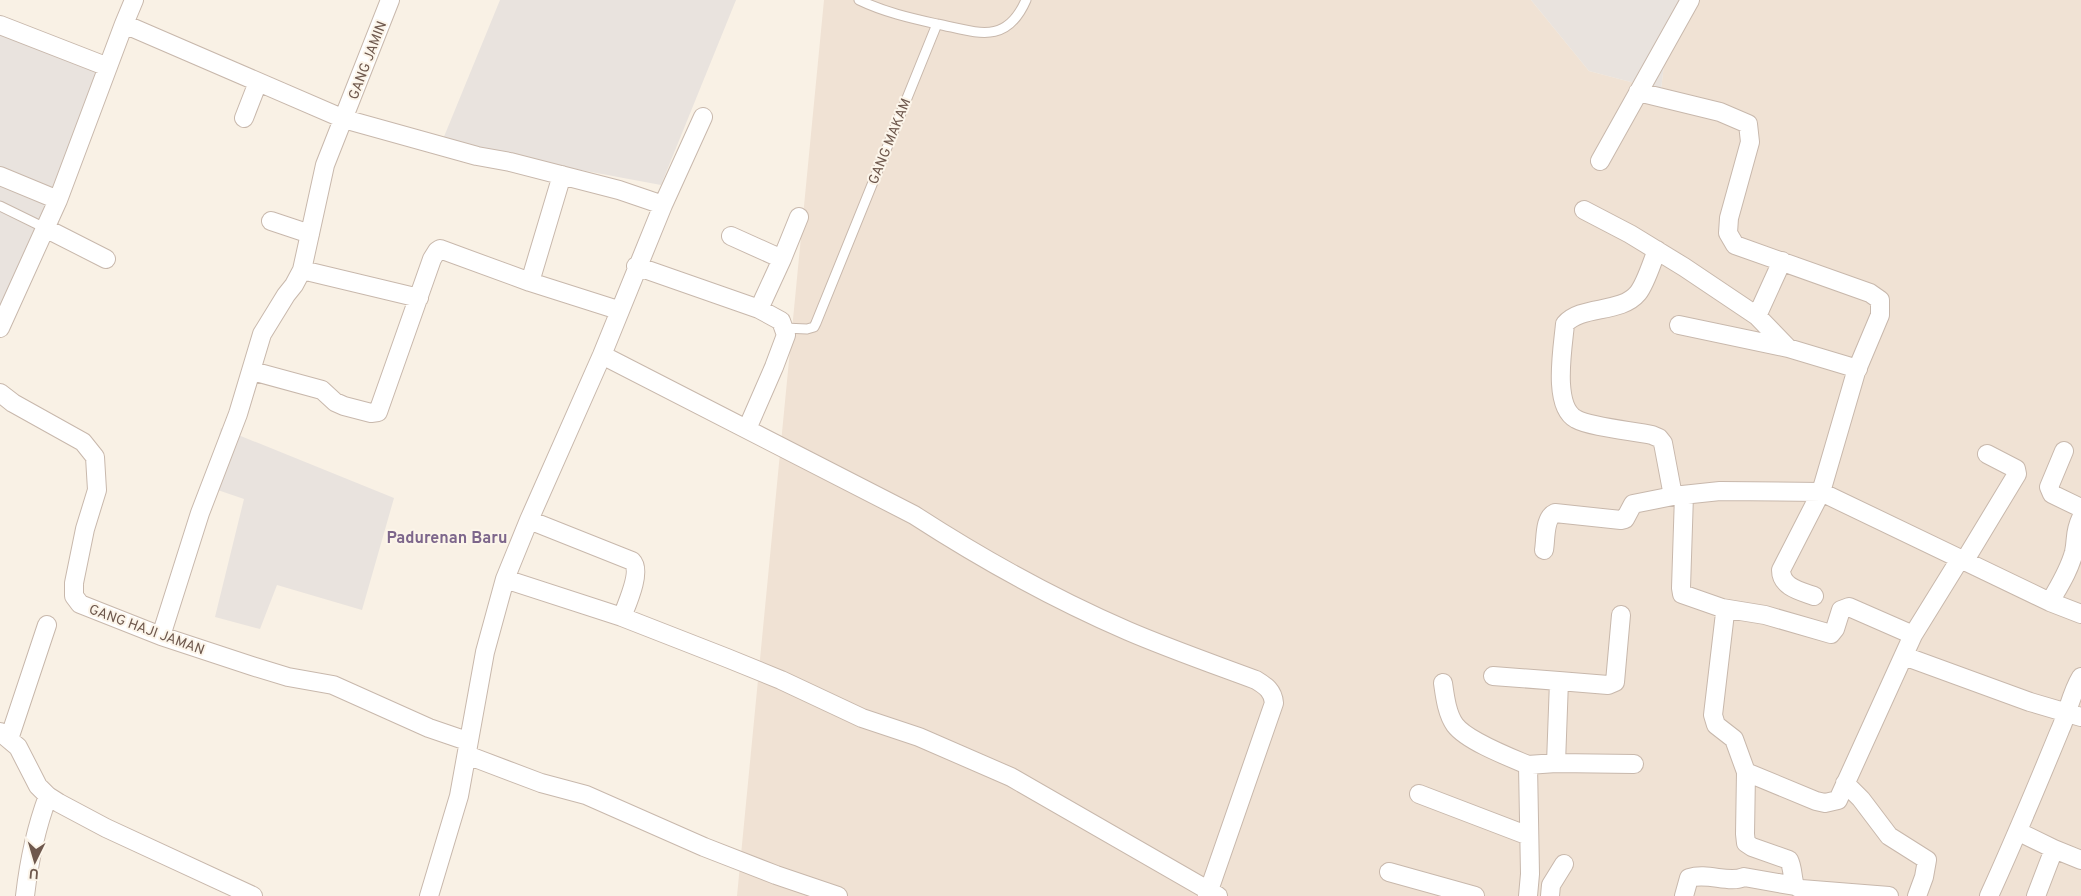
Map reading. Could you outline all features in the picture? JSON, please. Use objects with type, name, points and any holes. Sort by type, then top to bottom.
[{"type":"street","points":[[0,328],[58,200],[134,0]]},
{"type":"street","name":"GANG JAMIN","points":[[161,636],[200,513],[223,456],[252,371],[262,334],[302,270],[325,165],[390,0]]},
{"type":"street","points":[[1600,160],[1690,0]]},
{"type":"street","points":[[124,24],[344,120],[477,156],[510,162],[619,190],[663,205]]},
{"type":"street","points":[[0,25],[108,67]]},
{"type":"street","points":[[244,118],[258,82]]},
{"type":"street","points":[[1638,92],[1720,112],[1748,124],[1750,142],[1729,218],[1728,233],[1735,246],[1870,293],[1880,300],[1880,315],[1858,369],[1821,492],[1780,570],[1781,576],[1787,585],[1814,596]]},
{"type":"street","points":[[429,896],[459,796],[485,652],[505,579],[528,520],[602,355],[636,266],[703,117]]},
{"type":"street","points":[[530,282],[562,175]]},
{"type":"street","points":[[0,176],[58,200]]},
{"type":"street","points":[[1584,210],[1657,250],[1757,316],[1788,348]]},
{"type":"street","points":[[759,309],[799,217]]},
{"type":"street","points":[[271,221],[310,234]]},
{"type":"street","points":[[46,228],[106,258]]},
{"type":"street","points":[[731,236],[782,259]]},
{"type":"street","points":[[252,371],[322,390],[335,402],[344,406],[371,413],[378,412],[434,254],[440,249],[530,282],[618,310]]},
{"type":"street","points":[[1657,250],[1639,292],[1632,298],[1614,306],[1574,316],[1565,324],[1561,394],[1565,408],[1574,419],[1586,423],[1652,435],[1659,438],[1663,443],[1679,495],[1680,588],[1682,594],[1722,608],[1765,615],[1831,634],[1835,630],[1841,610],[1849,607],[1913,635]]},
{"type":"street","points":[[1757,316],[1782,261]]},
{"type":"street","points":[[636,266],[759,309],[781,322],[786,335],[747,428]]},
{"type":"street","points":[[302,270],[419,298]]},
{"type":"street","points":[[1679,326],[1788,348],[1858,369]]},
{"type":"street","points":[[505,579],[622,617],[781,680],[862,718],[919,738],[1011,777],[1211,895],[1274,703],[1273,696],[1267,687],[1256,680],[1127,630],[1053,595],[940,532],[914,515],[602,355]]},
{"type":"street","name":"GANG HAJI JAMAN","points":[[0,393],[13,403],[83,442],[95,457],[97,490],[85,529],[74,583],[74,596],[80,604],[161,636],[279,674],[333,685],[429,728],[541,783],[586,795],[776,875],[838,896]]},
{"type":"street","points":[[2064,452],[2049,487],[2052,494],[2081,508]]},
{"type":"street","points":[[1746,772],[1816,801],[1825,803],[1838,800],[1913,635],[2017,474],[2016,469],[1987,454]]},
{"type":"street","points":[[1544,550],[1548,520],[1552,514],[1624,520],[1635,503],[1679,495],[1738,490],[1783,493],[1821,492],[2050,602],[2081,614]]},
{"type":"street","points":[[2050,602],[2068,570],[2075,549],[2075,530],[2081,518]]},
{"type":"street","points":[[528,520],[632,561],[635,564],[636,573],[622,617]]},
{"type":"street","points":[[1722,608],[1725,613],[1713,716],[1716,725],[1730,734],[1734,740],[1746,772],[1744,834],[1746,843],[1752,847],[1789,860],[1792,866],[1792,878],[1795,886]]},
{"type":"street","points":[[1492,676],[1608,685],[1614,682],[1621,615]]},
{"type":"street","points":[[46,625],[5,736],[18,747],[38,786],[48,796],[106,828],[254,896]]},
{"type":"street","points":[[1904,656],[2030,702],[2075,715]]},
{"type":"street","points":[[1989,896],[2075,715],[2074,690],[2081,677]]},
{"type":"street","points":[[1556,763],[1559,681]]},
{"type":"street","points":[[1443,683],[1454,724],[1461,732],[1473,740],[1528,765],[1556,763],[1634,764]]},
{"type":"street","points":[[1528,765],[1530,874],[1528,896]]},
{"type":"street","points":[[1845,784],[1861,798],[1889,836],[1927,860],[1924,877],[1917,896]]},
{"type":"street","points":[[1419,794],[1529,836]]},
{"type":"street","points":[[25,896],[32,847],[48,796]]},
{"type":"street","points":[[2019,832],[2081,860]]},
{"type":"street","points":[[2036,896],[2054,849]]},
{"type":"street","points":[[1550,896],[1551,885],[1564,864]]},
{"type":"street","points":[[1389,872],[1475,896]]},
{"type":"street","points":[[1684,896],[1690,878],[1696,876],[1714,876],[1738,880],[1744,877],[1795,886],[1801,889],[1888,896]]},
{"type":"lane","points":[[859,0],[875,8],[905,17],[990,33],[1008,26],[1020,13],[1026,0]]},
{"type":"lane","name":"GANG MAKAM","points":[[784,328],[807,330],[814,327],[937,24]]},
{"type":"lane","points":[[0,206],[46,228]]},
{"type":"shaded area","points":[[500,0],[736,0],[661,185],[441,144]]},
{"type":"shaded area","points":[[824,0],[1531,0],[1589,71],[1661,90],[1668,31],[1688,0],[2081,0],[2081,896],[737,896]]},
{"type":"shaded area","points":[[1531,0],[1688,0],[1668,31],[1661,90],[1589,71]]},
{"type":"shaded area","points":[[0,31],[111,76],[0,331]]},
{"type":"shaded area","points":[[221,428],[394,498],[362,610],[277,585],[260,629],[215,617],[244,499],[206,486]]},
{"type":"district","name":"Padurenan Baru","points":[[447,537]]}]
